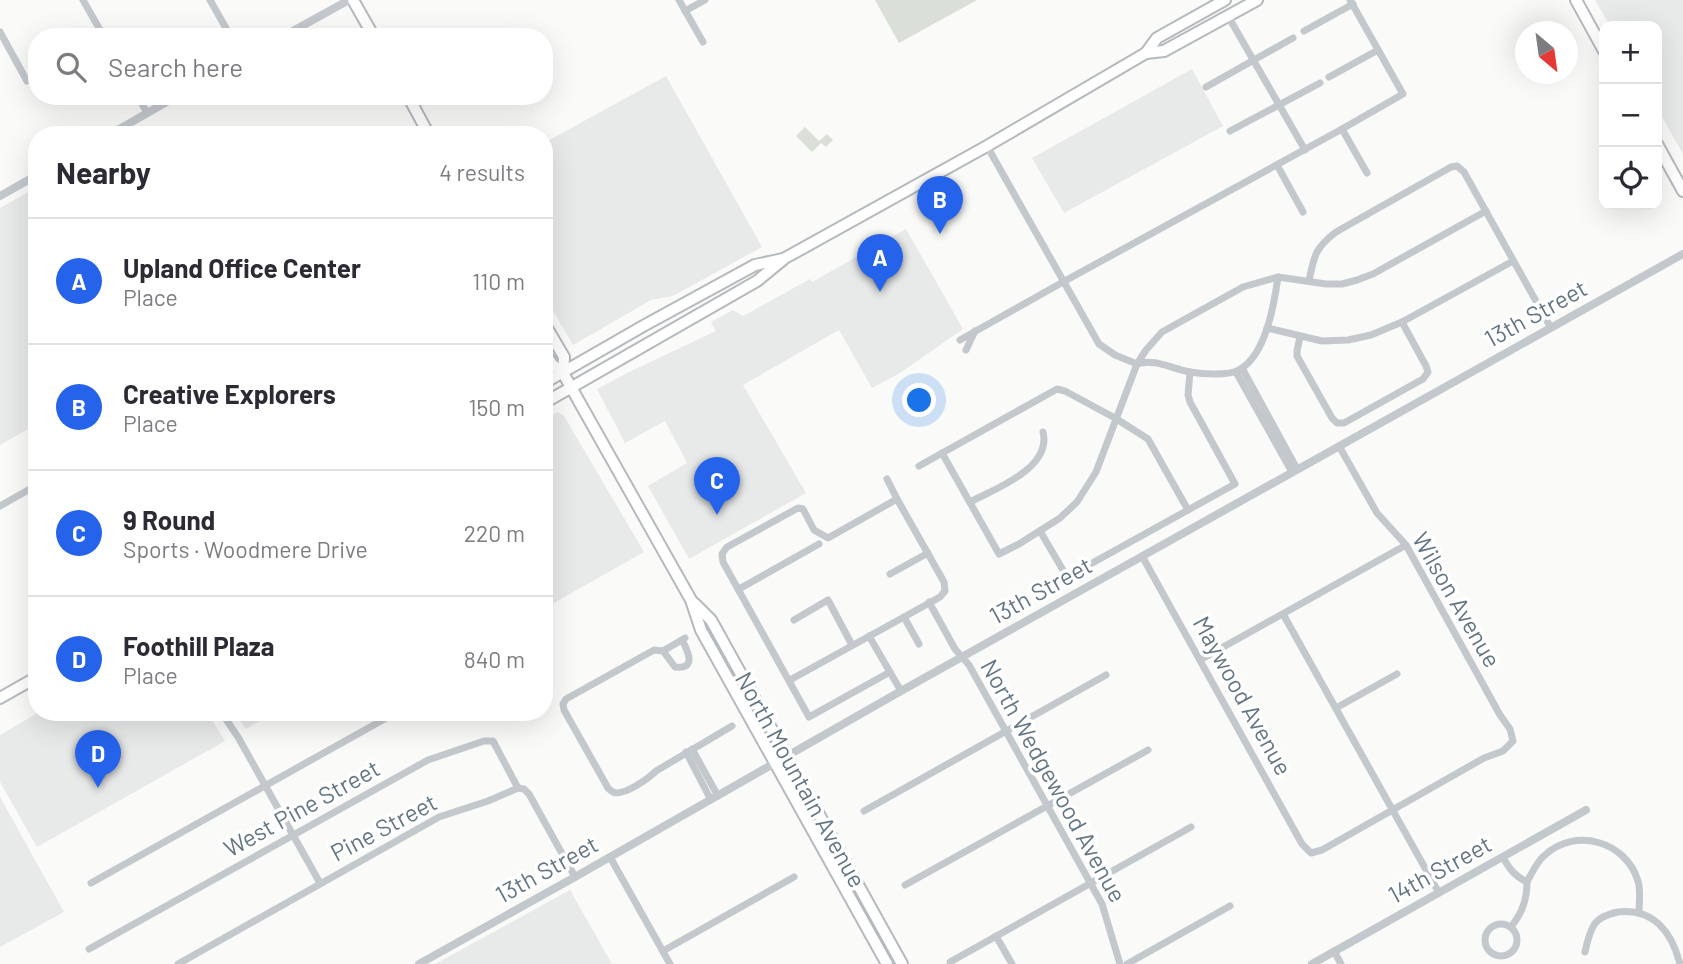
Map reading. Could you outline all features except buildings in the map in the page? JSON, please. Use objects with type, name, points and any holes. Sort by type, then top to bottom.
[{"type":"main road","points":[[351,0],[368,28]]},
{"type":"main road","points":[[553,398],[757,281],[785,258],[987,146],[1146,53],[1157,38],[1225,0]]},
{"type":"main road","points":[[1146,53],[1164,51],[1257,0]]},
{"type":"main road","points":[[1576,0],[1599,42]]},
{"type":"main road","points":[[1169,48],[1175,39],[1199,25],[1203,20],[1202,13]]},
{"type":"main road","points":[[413,105],[424,126]]},
{"type":"main road","points":[[1659,147],[1683,191]]},
{"type":"main road","points":[[553,378],[755,265],[785,258]]},
{"type":"main road","name":"North Mountain Avenue","points":[[553,338],[564,357],[563,373]]},
{"type":"main road","name":"North Mountain Avenue","points":[[553,365],[563,373],[691,600],[701,630],[887,964]]},
{"type":"main road","name":"North Mountain Avenue","points":[[691,600],[711,620],[902,964]]},
{"type":"main road","points":[[0,698],[28,682]]},
{"type":"street","points":[[83,0],[99,28]]},
{"type":"street","points":[[210,0],[226,28]]},
{"type":"street","points":[[299,28],[351,0]]},
{"type":"street","points":[[679,0],[703,42]]},
{"type":"street","points":[[685,11],[705,0]]},
{"type":"street","points":[[960,340],[1403,94],[1352,2],[1304,31]]},
{"type":"street","points":[[1228,16],[1304,150]]},
{"type":"street","points":[[0,32],[27,81]]},
{"type":"street","points":[[1206,87],[1293,38]]},
{"type":"street","points":[[1329,77],[1378,50]]},
{"type":"street","points":[[1230,131],[1320,83]]},
{"type":"street","points":[[143,105],[147,113]]},
{"type":"street","points":[[125,126],[161,105]]},
{"type":"street","points":[[1342,129],[1367,173]]},
{"type":"street","points":[[987,146],[1099,344],[1115,355],[1137,364],[1153,362],[1190,372],[1228,374],[1239,370],[1253,357],[1262,343],[1279,276]]},
{"type":"street","points":[[1277,165],[1303,212]]},
{"type":"street","points":[[1309,281],[1315,254],[1323,242],[1336,232],[1457,166],[1464,172],[1551,328]]},
{"type":"street","points":[[0,196],[28,180]]},
{"type":"street","points":[[942,453],[999,554],[1060,518],[1077,502],[1096,472],[1137,364],[1162,332],[1243,287],[1279,276],[1342,284],[1373,274],[1486,211]]},
{"type":"street","name":"13th Street","points":[[419,964],[1683,254]]},
{"type":"street","points":[[1267,328],[1322,341],[1348,340],[1371,335],[1402,323],[1513,261]]},
{"type":"street","points":[[1300,337],[1297,356],[1332,418],[1337,423],[1344,424],[1423,379],[1428,372],[1402,323]]},
{"type":"street","points":[[966,350],[975,330]]},
{"type":"street","points":[[1239,370],[1294,471]]},
{"type":"street","points":[[1040,531],[1067,577],[1235,484],[1190,402],[1190,372]]},
{"type":"street","points":[[919,466],[1051,392],[1065,391],[1148,439],[1188,510]]},
{"type":"street","points":[[970,502],[1029,468],[1044,448],[1043,432]]},
{"type":"street","name":"Wilson Avenue","points":[[1339,446],[1377,513],[1405,545],[1510,729],[1513,741],[1503,751],[1484,758],[1393,810]]},
{"type":"street","points":[[790,680],[940,597],[945,591],[944,582],[887,479]]},
{"type":"street","points":[[0,506],[28,490]]},
{"type":"street","points":[[890,672],[809,717],[723,562],[722,554],[727,547],[798,508],[803,509],[814,530],[828,538],[898,499]]},
{"type":"street","points":[[738,589],[819,544]]},
{"type":"street","points":[[1200,660],[1405,545]]},
{"type":"street","points":[[890,574],[928,553]]},
{"type":"street","name":"Maywood Avenue","points":[[1142,556],[1302,844],[1311,853],[1322,850],[1393,810]]},
{"type":"street","points":[[794,620],[828,600],[852,645]]},
{"type":"street","name":"North Wedgewood Avenue","points":[[929,602],[955,649],[969,665],[1102,904],[1120,964]]},
{"type":"street","points":[[1283,614],[1439,893]]},
{"type":"street","points":[[904,617],[919,644]]},
{"type":"street","points":[[869,636],[901,691]]},
{"type":"street","points":[[663,651],[675,667],[680,668],[689,661],[684,639],[663,651],[654,650],[566,699],[563,704],[608,788],[613,793],[621,793],[732,726]]},
{"type":"street","points":[[1336,708],[1396,674]]},
{"type":"street","points":[[864,811],[1106,675]]},
{"type":"street","points":[[227,721],[320,883]]},
{"type":"street","points":[[91,883],[381,721]]},
{"type":"street","name":"West Pine Street","points":[[89,950],[428,760],[484,741],[493,741],[518,788]]},
{"type":"street","points":[[689,750],[715,798]]},
{"type":"street","points":[[905,886],[1147,750]]},
{"type":"street","points":[[518,788],[529,794],[575,877]]},
{"type":"street","name":"Pine Street","points":[[178,964],[439,817],[518,788]]},
{"type":"street","name":"14th Street","points":[[1312,964],[1586,810]]},
{"type":"street","points":[[950,962],[1191,828]]},
{"type":"street","points":[[1511,927],[1524,907],[1527,882],[1544,856],[1554,848],[1577,840],[1602,843],[1629,863],[1640,891],[1639,913]]},
{"type":"street","points":[[610,857],[670,964]]},
{"type":"street","points":[[1503,858],[1511,872],[1527,882]]},
{"type":"street","points":[[663,951],[794,877]]},
{"type":"street","points":[[1127,964],[1230,906]]},
{"type":"street","points":[[1585,952],[1592,928],[1605,915],[1619,912],[1639,913],[1662,927],[1676,948],[1680,964]]},
{"type":"street","points":[[1499,924],[1511,927],[1517,938],[1514,950],[1503,956],[1491,953],[1485,942],[1488,930],[1499,924]]},
{"type":"street","points":[[996,936],[1012,964]]},
{"type":"street","points":[[1334,951],[1341,964]]},
{"type":"shaded area","points":[[875,0],[977,0],[899,43]]},
{"type":"shaded area","points":[[1595,0],[1683,0],[1683,154],[1662,117],[1662,21],[1607,21]]},
{"type":"shaded area","points":[[1192,69],[1223,126],[1064,213],[1032,158]]},
{"type":"shaded area","points":[[666,76],[762,247],[673,296],[651,300],[573,345],[553,311],[553,138]]},
{"type":"shaded area","points":[[805,127],[819,141],[827,134],[833,140],[826,147],[821,143],[812,152],[796,136]]},
{"type":"shaded area","points":[[28,192],[28,429],[0,445],[0,208]]},
{"type":"shaded area","points":[[906,229],[963,329],[900,373],[872,388],[839,330],[743,385],[806,493],[689,559],[648,486],[687,463],[665,421],[625,443],[597,389],[716,331],[711,322],[733,310],[743,316],[810,279],[812,282]]},
{"type":"shaded area","points":[[558,412],[564,416],[644,552],[553,603],[553,414]]},
{"type":"shaded area","points":[[28,718],[28,721],[213,721],[225,741],[37,847],[0,782],[0,735]]},
{"type":"shaded area","points":[[240,721],[260,721],[246,729]]},
{"type":"shaded area","points":[[0,797],[64,912],[0,947]]},
{"type":"shaded area","points":[[570,890],[612,964],[435,964]]},
{"type":"place","name":"Creative Explorers","points":[[940,234]]},
{"type":"place","name":"Upland Office Center","points":[[880,292]]},
{"type":"place","name":"9 Round","points":[[717,515]]},
{"type":"place","name":"Foothill Plaza","points":[[98,788]]}]
